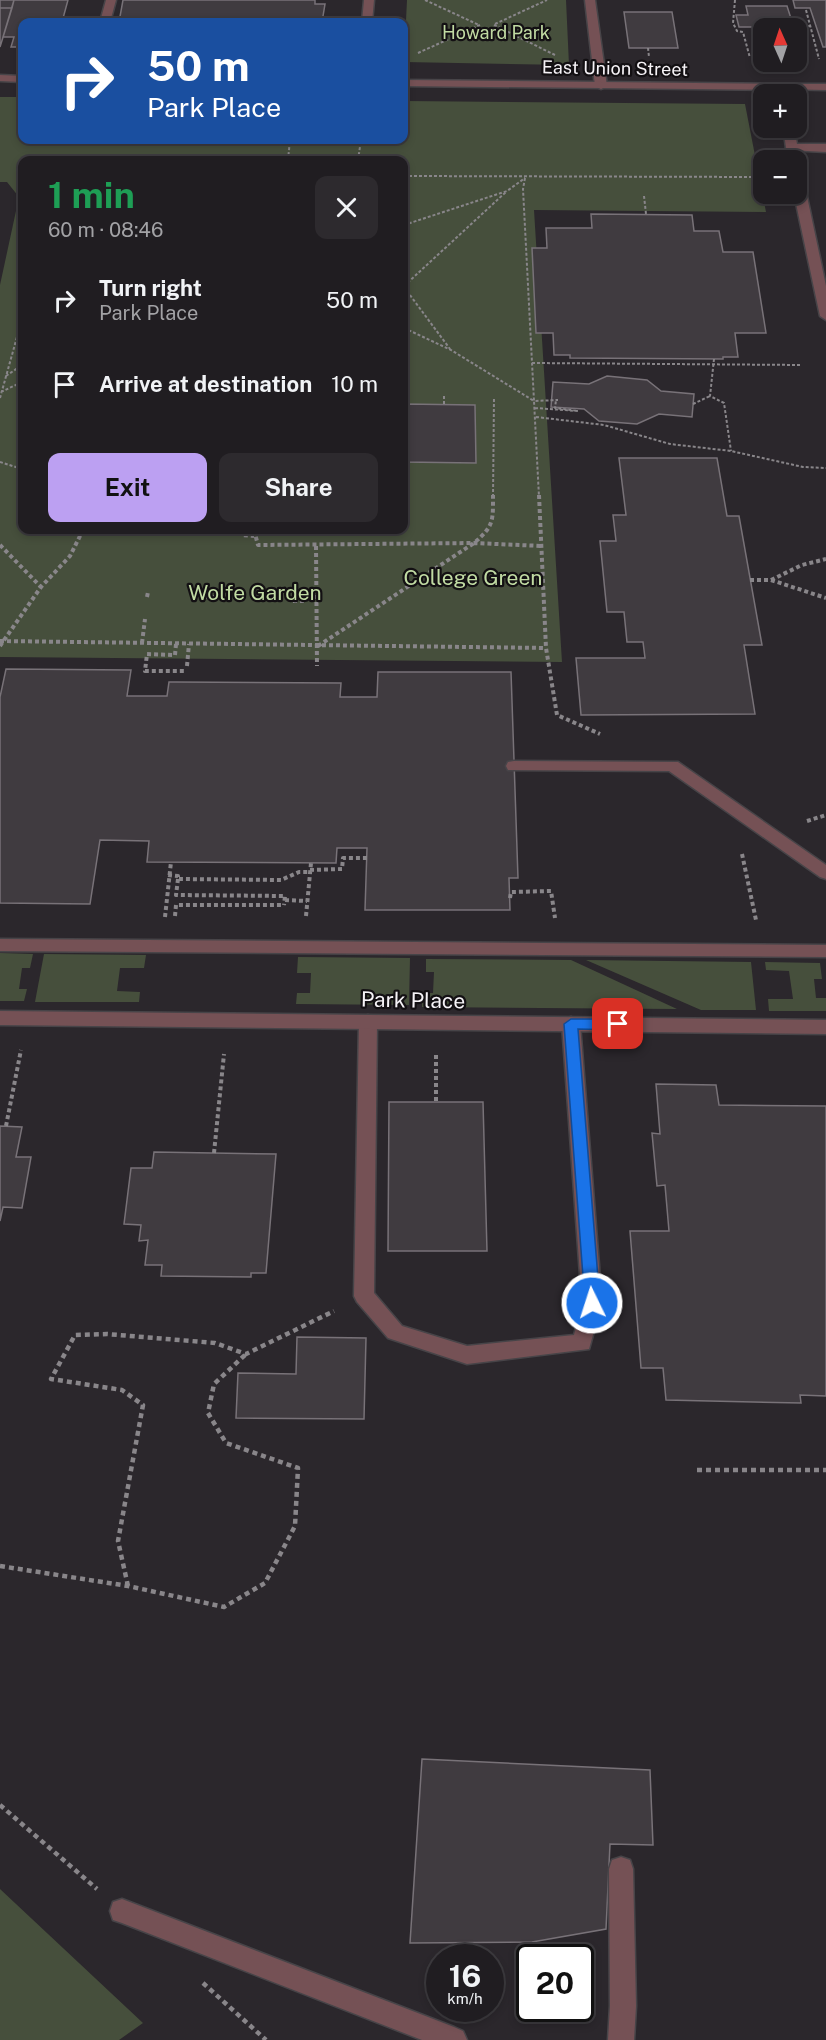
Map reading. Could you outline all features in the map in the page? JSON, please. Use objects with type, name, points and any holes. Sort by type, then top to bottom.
[{"type":"street","points":[[106,18],[111,0]]},
{"type":"street","points":[[367,18],[369,0]]},
{"type":"street","points":[[590,0],[601,86]]},
{"type":"street","points":[[0,78],[18,79]]},
{"type":"street","name":"East Union Street","points":[[408,84],[753,90]]},
{"type":"street","name":"East Union Street","points":[[807,89],[826,87]]},
{"type":"street","points":[[807,151],[826,148]]},
{"type":"street","points":[[803,204],[826,316]]},
{"type":"street","points":[[514,766],[672,766],[691,777],[826,873]]},
{"type":"street","points":[[0,945],[826,951]]},
{"type":"street","name":"Park Place","points":[[0,1018],[826,1027]]},
{"type":"street","points":[[368,1022],[364,1296],[394,1332],[467,1354],[582,1343],[592,1303],[571,1024]]},
{"type":"street","points":[[621,1869],[623,2006],[621,2040]]},
{"type":"street","points":[[122,1911],[454,2040]]},
{"type":"path","points":[[414,55],[480,25],[425,0]]},
{"type":"path","points":[[547,0],[494,25],[558,56]]},
{"type":"path","points":[[735,0],[734,23],[737,31],[743,32],[750,59]]},
{"type":"path","points":[[807,10],[820,62]]},
{"type":"path","points":[[408,176],[753,177]]},
{"type":"path","points":[[408,282],[507,191],[525,178]]},
{"type":"path","points":[[525,178],[523,189],[546,648],[557,715],[609,738]]},
{"type":"path","points":[[408,224],[507,191]]},
{"type":"path","points":[[644,196],[646,214]]},
{"type":"path","points":[[408,291],[451,350]]},
{"type":"path","points":[[408,330],[451,350],[534,400],[557,400],[555,408],[578,411],[535,408]]},
{"type":"path","points":[[0,398],[18,333]]},
{"type":"path","points":[[710,396],[714,359]]},
{"type":"path","points":[[532,363],[802,365]]},
{"type":"path","points":[[5,377],[18,368]]},
{"type":"path","points":[[1,392],[18,384]]},
{"type":"path","points":[[444,396],[444,405]]},
{"type":"path","points":[[693,404],[710,396]]},
{"type":"path","points":[[710,396],[724,403],[731,451]]},
{"type":"path","points":[[318,646],[474,543],[489,530],[493,516],[494,397]]},
{"type":"path","points":[[536,417],[630,431],[670,444],[731,451],[803,466],[826,468]]},
{"type":"path","points":[[0,462],[18,468]]},
{"type":"path","points":[[0,646],[41,587],[70,556],[81,534]]},
{"type":"path","points":[[242,534],[254,536],[258,545],[474,543],[542,546]]},
{"type":"path","points":[[0,545],[41,587]]},
{"type":"path","points":[[316,546],[317,666]]},
{"type":"path","points":[[771,580],[802,565],[826,559]]},
{"type":"path","points":[[750,580],[771,580],[826,598]]},
{"type":"path","points":[[206,597],[218,597]]},
{"type":"path","points":[[293,601],[307,601]]},
{"type":"path","points":[[142,644],[145,619]]},
{"type":"path","points":[[2,641],[546,648]]},
{"type":"path","points":[[176,644],[175,655],[147,654],[145,671],[186,671]]},
{"type":"path","points":[[187,666],[189,644]]},
{"type":"path","points":[[742,853],[756,917]]},
{"type":"path","points":[[168,875],[178,876],[178,879],[281,880],[299,872],[342,869],[343,858],[367,858]]},
{"type":"path","points":[[166,902],[171,862]]},
{"type":"path","points":[[306,906],[310,863]]},
{"type":"path","points":[[174,926],[176,905],[284,905],[285,900],[285,896],[176,895],[178,879]]},
{"type":"path","points":[[510,898],[511,892],[551,891],[554,914]]},
{"type":"path","points":[[285,900],[307,900]]},
{"type":"path","points":[[214,1153],[228,1020]]},
{"type":"path","points":[[6,1126],[20,1057]]},
{"type":"path","points":[[436,1062],[436,1103]]},
{"type":"path","points":[[0,1566],[128,1586],[224,1606],[265,1583],[295,1526],[298,1468],[226,1443],[208,1413],[214,1384],[246,1354],[364,1296]]},
{"type":"path","points":[[128,1586],[118,1541],[143,1405],[123,1390],[51,1379],[75,1335],[107,1334],[215,1343],[246,1354]]},
{"type":"path","points":[[697,1470],[826,1470]]},
{"type":"green space","name":"Howard Park","points":[[407,0],[566,0],[569,65],[408,62],[408,18],[406,18]]},
{"type":"green space","name":"College Green","points":[[0,97],[18,97],[18,144],[408,144],[408,101],[745,104],[754,150],[753,204],[764,204],[766,212],[534,210],[562,662],[0,657],[0,285],[18,202],[18,534],[408,534],[408,156],[18,156],[18,196],[7,182],[0,182]]},
{"type":"green space","points":[[0,953],[33,954],[30,968],[22,968],[19,989],[27,989],[24,1001],[0,1001]]},
{"type":"green space","points":[[44,954],[146,955],[144,968],[120,968],[117,991],[140,992],[139,1002],[35,1002]]},
{"type":"green space","points":[[298,957],[410,958],[409,1005],[296,1004],[297,993],[310,993],[311,973],[297,973]]},
{"type":"green space","points":[[426,959],[571,960],[677,1009],[422,1007],[422,993],[433,993],[434,972],[426,972]]},
{"type":"green space","points":[[586,960],[751,962],[756,1010],[701,1010]]},
{"type":"green space","points":[[765,962],[820,963],[822,979],[814,979],[816,998],[826,998],[826,1011],[769,1011],[768,999],[793,999],[789,971],[766,970]]},
{"type":"green space","points":[[0,1889],[143,2023],[119,2040],[0,2040]]},
{"type":"building","points":[[0,0],[14,0],[12,8],[0,8]]},
{"type":"building","points":[[14,0],[68,0],[63,18],[18,18],[18,47],[11,47],[14,37],[3,37]]},
{"type":"building","points":[[123,0],[315,0],[315,4],[325,4],[323,18],[120,18]]},
{"type":"building","points":[[793,0],[826,0],[826,47],[823,47],[810,8],[795,8]]},
{"type":"building","points":[[746,6],[787,6],[791,18],[753,18],[753,30],[752,27],[739,27],[736,15],[748,15]]},
{"type":"building","points":[[0,8],[12,8],[0,47]]},
{"type":"building","points":[[624,12],[672,12],[678,48],[629,48]]},
{"type":"building","points":[[591,214],[692,215],[694,231],[719,231],[723,252],[753,252],[766,333],[735,333],[738,357],[723,357],[723,359],[570,358],[570,355],[554,355],[553,333],[536,333],[532,248],[547,248],[546,228],[592,228]]},
{"type":"building","points":[[607,376],[647,380],[661,391],[694,394],[692,417],[659,414],[637,424],[599,421],[584,409],[551,407],[553,382],[589,384]]},
{"type":"building","points":[[408,404],[475,405],[476,463],[408,462]]},
{"type":"building","points":[[619,458],[717,458],[727,516],[739,516],[762,645],[744,645],[755,714],[581,715],[576,658],[645,658],[643,642],[627,642],[624,612],[607,612],[600,541],[616,541],[613,515],[626,515]]},
{"type":"building","points":[[6,669],[131,670],[127,696],[167,696],[169,682],[175,682],[341,683],[340,697],[377,697],[378,672],[511,672],[518,878],[509,878],[510,910],[365,910],[367,848],[337,848],[336,863],[147,862],[149,841],[100,840],[90,904],[0,903],[0,697]]},
{"type":"building","points":[[656,1084],[716,1085],[719,1105],[826,1106],[826,1396],[800,1395],[801,1403],[666,1400],[663,1368],[641,1368],[630,1231],[669,1231],[665,1185],[657,1186],[652,1133],[660,1134]]},
{"type":"building","points":[[389,1102],[483,1102],[487,1251],[388,1251]]},
{"type":"building","points":[[0,1126],[22,1127],[16,1157],[31,1157],[22,1208],[3,1207],[0,1221]]},
{"type":"building","points":[[154,1152],[276,1154],[266,1273],[251,1273],[251,1277],[161,1276],[162,1265],[145,1265],[148,1240],[139,1241],[141,1225],[124,1224],[131,1168],[152,1168]]},
{"type":"building","points":[[297,1337],[366,1338],[364,1419],[236,1418],[238,1373],[296,1374]]},
{"type":"building","points":[[422,1759],[650,1770],[653,1845],[610,1844],[606,1929],[532,1942],[410,1943]]},
{"type":"route","points":[[592,1303],[571,1024],[618,1024]]},
{"type":"park label","name":"Wolfe Garden","points":[[255,592]]}]
